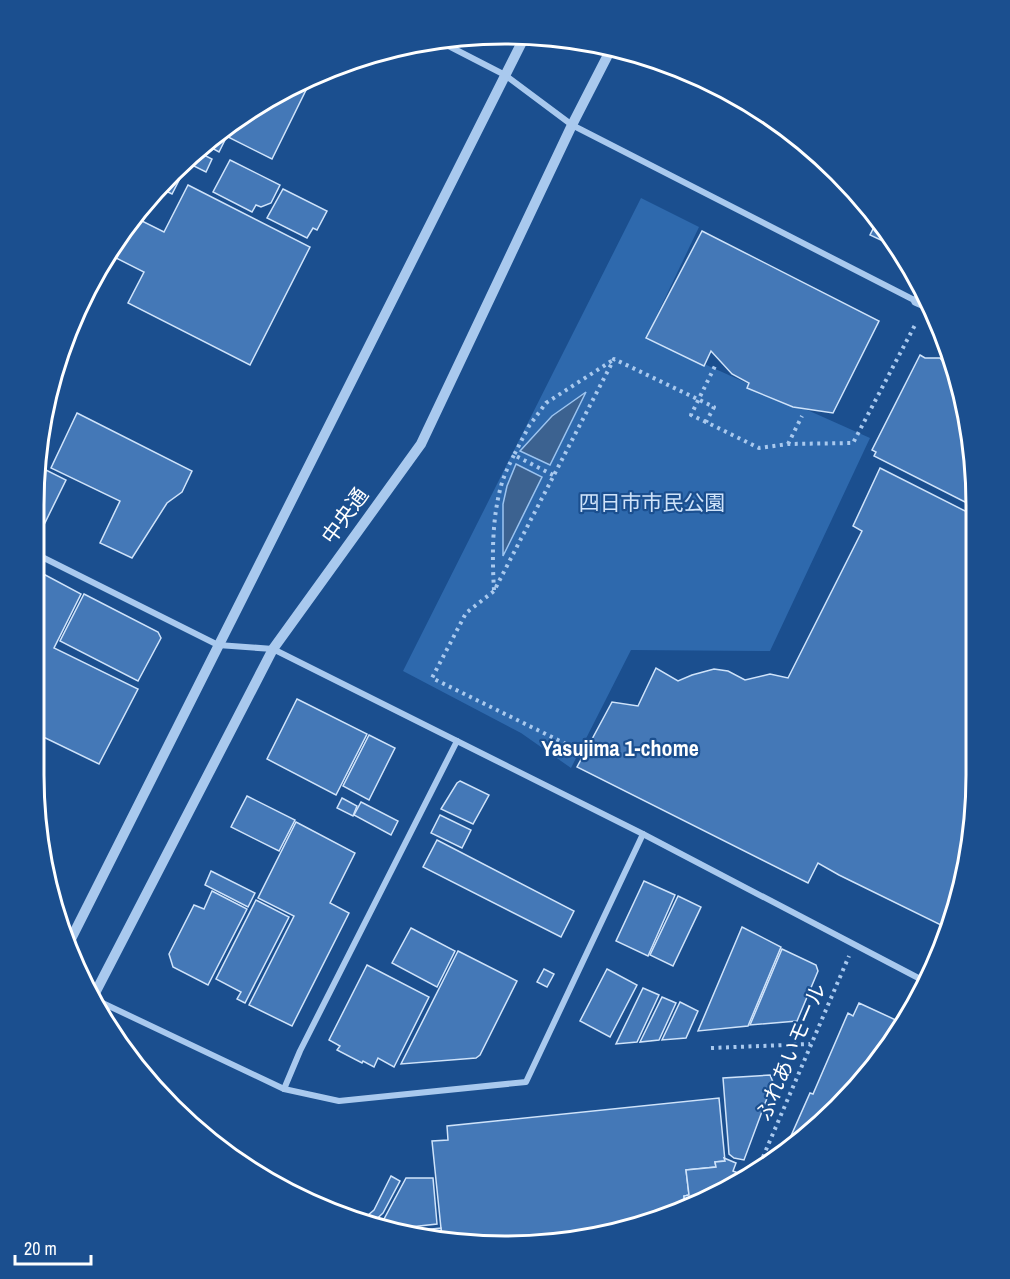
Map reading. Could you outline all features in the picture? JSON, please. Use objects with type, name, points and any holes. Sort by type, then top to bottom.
[{"type":"street","points":[[73,935],[521,44]]},
{"type":"street","points":[[450,47],[505,75],[572,126],[920,303]]},
{"type":"street","name":"中央通","points":[[97,989],[273,648],[421,444],[608,55]]},
{"type":"street","points":[[44,558],[218,645],[273,648],[644,834],[919,978]]},
{"type":"street","points":[[284,1089],[300,1050],[457,741]]},
{"type":"street","points":[[104,1004],[284,1089],[339,1101],[526,1082],[644,834]]},
{"type":"path","points":[[715,366],[691,415],[759,448],[788,444],[853,443],[915,325]]},
{"type":"path","points":[[614,359],[714,407],[706,422]]},
{"type":"path","points":[[494,591],[492,568],[495,518],[501,484],[529,426],[546,403],[614,359]]},
{"type":"path","points":[[566,744],[432,678],[466,613],[494,591],[614,359]]},
{"type":"path","points":[[788,444],[802,416]]},
{"type":"path","points":[[514,455],[553,475]]},
{"type":"path","name":"ふれあいモール","points":[[763,1157],[854,944]]},
{"type":"path","points":[[711,1048],[810,1044]]},
{"type":"green space","name":"四日市市民公園","points":[[641,198],[699,227],[646,338],[870,438],[770,651],[631,650],[571,768],[521,733],[403,671]]},
{"type":"shaded area","points":[[586,392],[550,465],[520,451],[552,416]]},
{"type":"shaded area","points":[[516,464],[542,477],[503,556],[503,504]]},
{"type":"building","points":[[307,88],[272,159],[228,137],[274,105]]},
{"type":"building","points":[[226,137],[219,152],[213,148]]},
{"type":"building","points":[[204,155],[212,159],[206,172],[193,166]]},
{"type":"building","points":[[230,160],[280,185],[271,203],[261,207],[256,205],[252,212],[213,192]]},
{"type":"building","points":[[180,178],[172,194],[167,192]]},
{"type":"building","points":[[188,185],[310,247],[250,365],[128,303],[144,272],[116,258],[119,253],[142,221],[164,232]]},
{"type":"building","points":[[283,189],[327,211],[317,230],[313,228],[307,238],[267,218]]},
{"type":"building","points":[[874,228],[883,241],[870,235]]},
{"type":"building","points":[[702,231],[879,321],[833,413],[793,407],[747,388],[749,383],[732,374],[711,351],[704,366],[646,338]]},
{"type":"building","points":[[920,355],[925,358],[940,358],[944,363],[958,415],[966,475],[966,502],[874,456],[876,452],[872,450]]},
{"type":"building","points":[[77,413],[192,471],[182,492],[167,503],[132,558],[100,543],[120,501],[51,468]]},
{"type":"building","points":[[880,468],[966,511],[966,804],[958,864],[941,925],[818,863],[808,883],[577,767],[612,702],[638,706],[656,668],[678,681],[714,669],[728,671],[745,680],[770,674],[788,678],[862,531],[853,526]]},
{"type":"building","points":[[45,469],[66,480],[44,525]]},
{"type":"building","points":[[44,574],[81,594],[54,648],[138,689],[99,764],[44,737]]},
{"type":"building","points":[[84,594],[158,632],[161,638],[138,681],[60,641]]},
{"type":"building","points":[[297,699],[367,734],[336,795],[267,759]]},
{"type":"building","points":[[369,735],[395,748],[369,800],[343,786]]},
{"type":"building","points":[[460,781],[489,795],[473,824],[441,809]]},
{"type":"building","points":[[247,796],[295,820],[279,851],[231,827]]},
{"type":"building","points":[[342,798],[357,806],[353,816],[337,808]]},
{"type":"building","points":[[361,802],[398,821],[391,835],[354,815]]},
{"type":"building","points":[[440,815],[471,830],[462,848],[431,833]]},
{"type":"building","points":[[296,822],[355,853],[330,903],[349,913],[292,1026],[249,1005],[294,916],[258,898]]},
{"type":"building","points":[[437,840],[574,911],[561,937],[423,867]]},
{"type":"building","points":[[211,871],[255,893],[248,907],[205,885]]},
{"type":"building","points":[[644,881],[675,895],[648,956],[616,941]]},
{"type":"building","points":[[212,891],[247,909],[208,985],[173,967],[169,954],[194,905],[204,909]]},
{"type":"building","points":[[678,896],[701,907],[673,966],[650,955]]},
{"type":"building","points":[[256,900],[289,917],[245,1003],[237,999],[241,992],[216,979]]},
{"type":"building","points":[[742,927],[781,947],[748,1026],[698,1031]]},
{"type":"building","points":[[411,928],[455,951],[437,987],[392,963]]},
{"type":"building","points":[[782,949],[816,965],[818,971],[797,1021],[750,1025]]},
{"type":"building","points":[[458,951],[517,981],[480,1055],[476,1058],[401,1064]]},
{"type":"building","points":[[367,965],[429,997],[394,1067],[378,1058],[374,1067],[363,1061],[362,1063],[337,1050],[340,1046],[329,1040]]},
{"type":"building","points":[[544,969],[554,974],[547,987],[537,982]]},
{"type":"building","points":[[607,969],[637,985],[610,1037],[580,1021]]},
{"type":"building","points":[[643,988],[659,995],[637,1042],[616,1044]]},
{"type":"building","points":[[662,997],[676,1003],[659,1040],[640,1042]]},
{"type":"building","points":[[680,1002],[698,1011],[686,1038],[662,1040]]},
{"type":"building","points":[[859,1003],[895,1020],[852,1078],[791,1136],[810,1093],[813,1094],[848,1013],[853,1016]]},
{"type":"building","points":[[770,1075],[773,1082],[744,1160],[734,1158],[729,1154],[723,1078]]},
{"type":"building","points":[[719,1098],[725,1161],[715,1162],[716,1167],[686,1170],[689,1195],[684,1196],[684,1199],[624,1220],[595,1227],[535,1235],[475,1235],[445,1232],[441,1231],[432,1141],[448,1140],[447,1126]]},
{"type":"building","points":[[724,1158],[736,1163],[733,1171],[738,1173],[684,1199],[684,1196],[689,1195],[686,1170],[716,1167],[715,1162],[725,1161]]},
{"type":"building","points":[[391,1176],[400,1181],[383,1213],[378,1218],[369,1215],[374,1210]]},
{"type":"building","points":[[406,1178],[433,1178],[437,1224],[413,1227],[384,1219]]},
{"type":"district","name":"Yasujima 1-chome","points":[[620,748]]}]
